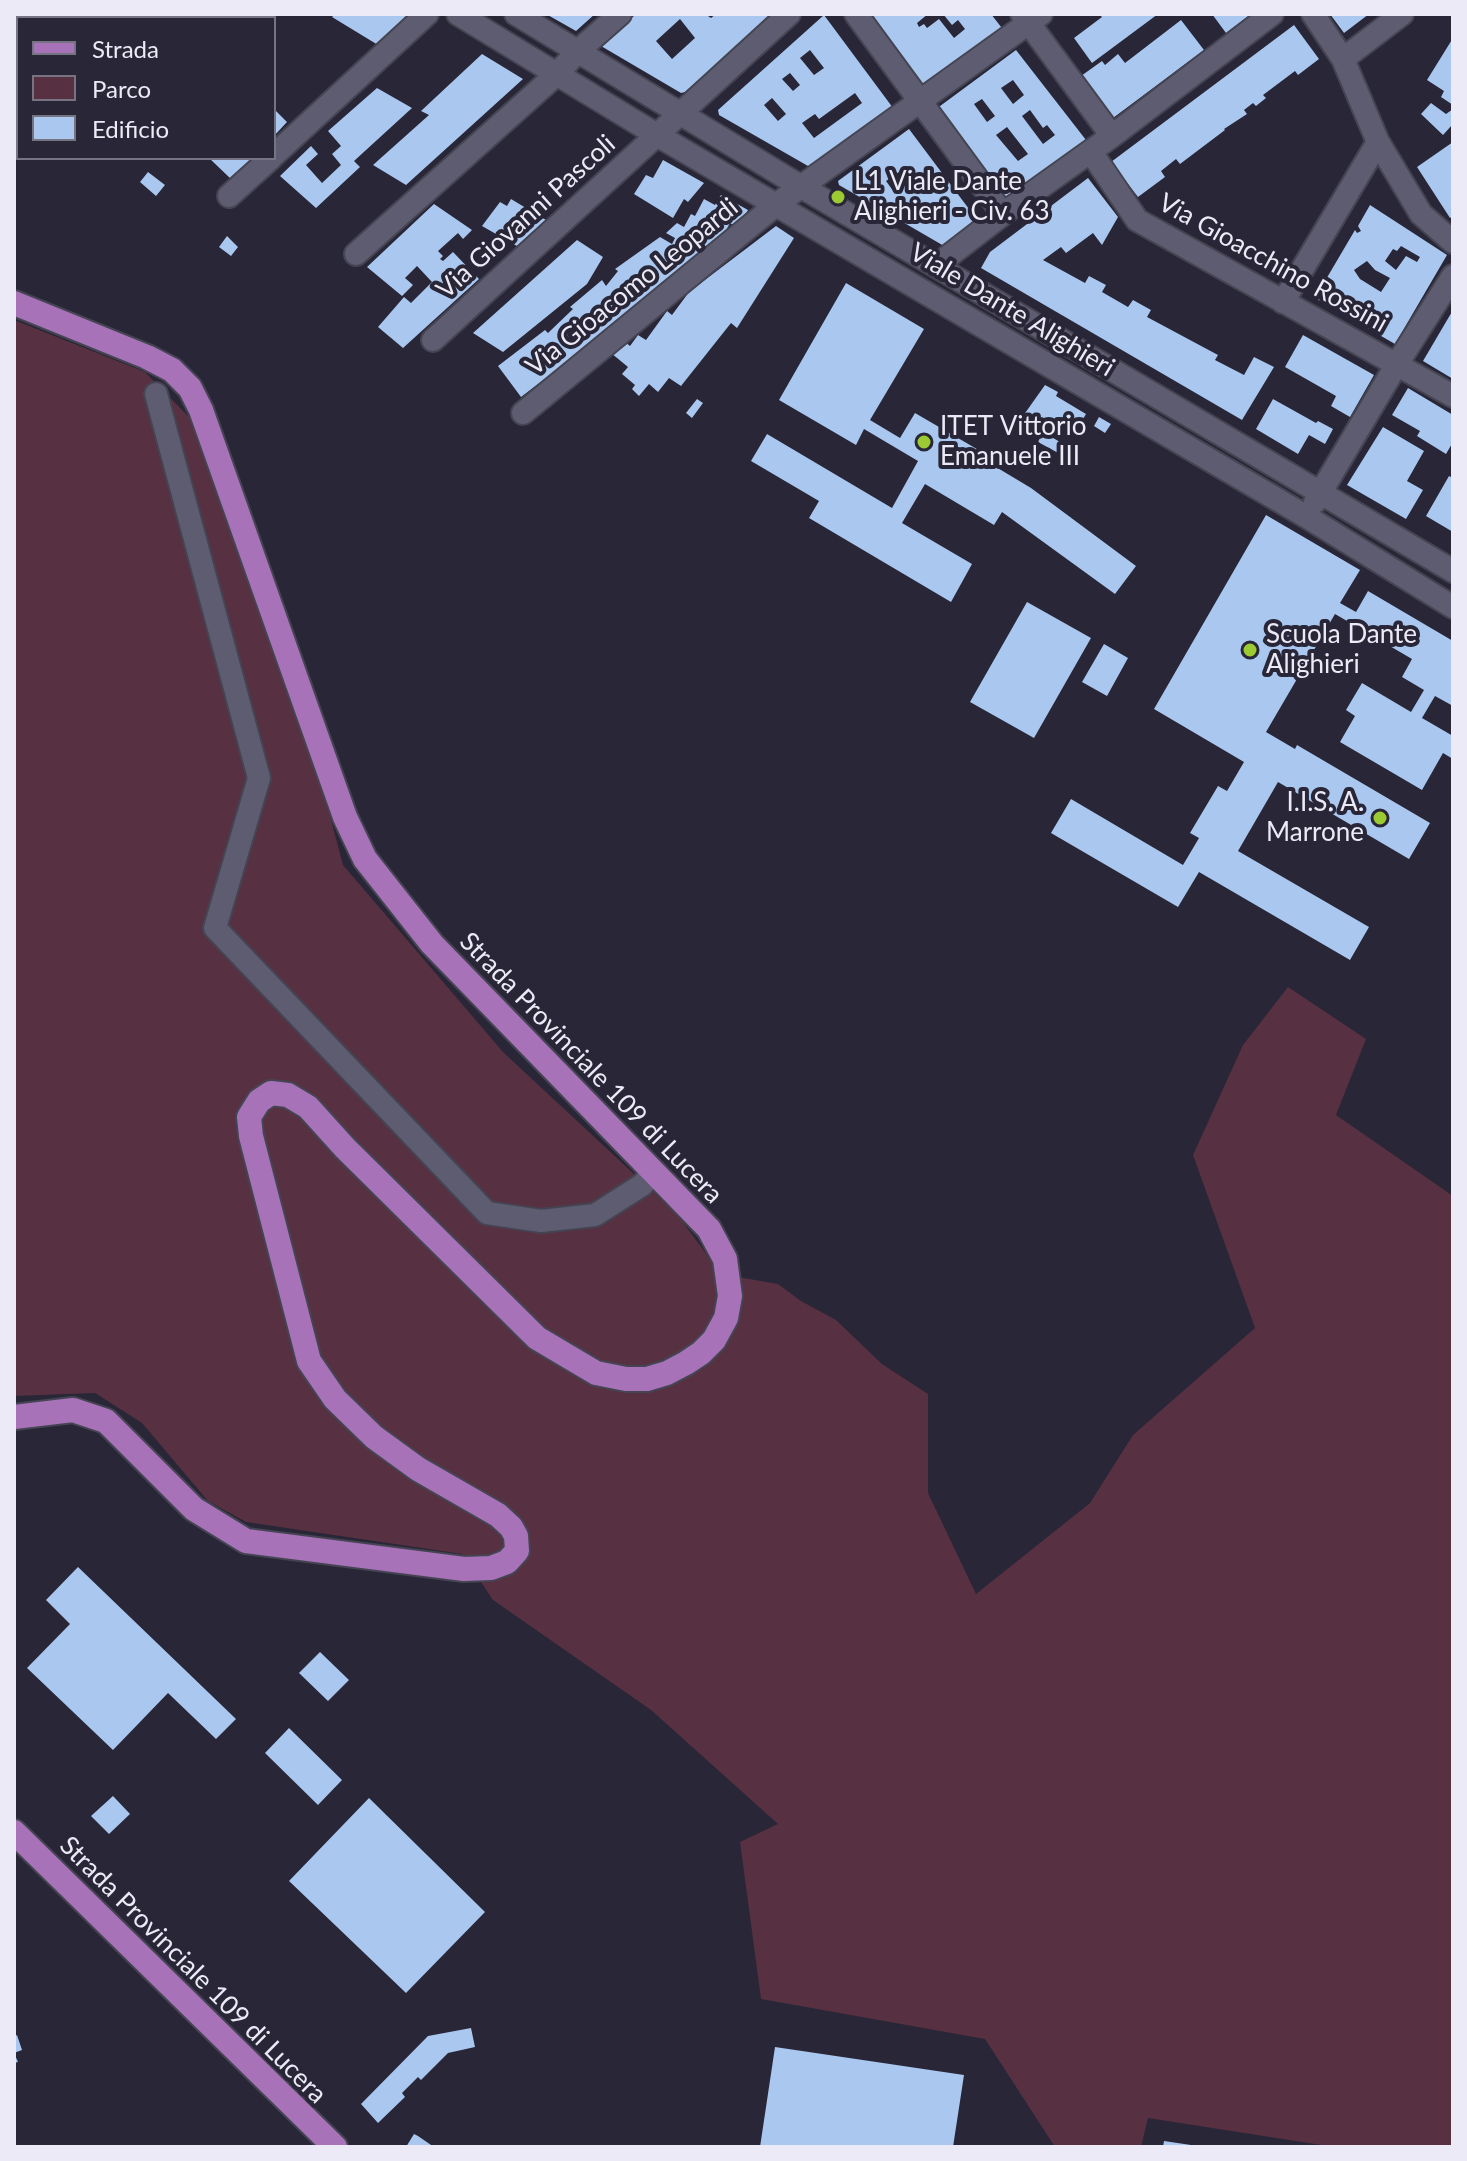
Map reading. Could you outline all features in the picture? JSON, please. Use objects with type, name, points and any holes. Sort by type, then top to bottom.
[{"type":"main road","name":"Strada Provinciale 109 di Lucera","points":[[14,303],[147,357],[172,370],[190,388],[201,410],[345,817],[365,859],[432,944],[709,1229],[725,1259],[730,1282],[726,1318],[714,1340],[701,1353],[667,1373],[647,1379],[626,1379],[596,1373],[537,1338],[345,1148],[308,1107],[288,1095],[271,1093],[259,1101],[249,1117],[251,1136],[309,1361],[335,1399],[374,1437],[418,1469],[498,1515],[516,1536],[517,1551],[507,1562],[491,1568],[464,1569],[246,1541],[194,1509],[106,1421],[73,1410],[14,1417]]},
{"type":"main road","name":"Strada Provinciale 109 di Lucera","points":[[14,1832],[335,2147]]},
{"type":"street","points":[[276,152],[427,14]]},
{"type":"street","name":"Viale Dante Alighieri","points":[[458,14],[657,135],[1307,517],[1453,607]]},
{"type":"street","name":"Viale Dante Alighieri","points":[[516,14],[800,186],[1453,571]]},
{"type":"street","points":[[356,254],[620,14]]},
{"type":"street","name":"Via Giovanni Pascoli","points":[[433,340],[789,14]]},
{"type":"street","points":[[856,14],[1003,214]]},
{"type":"street","points":[[937,265],[1272,14]]},
{"type":"street","points":[[1313,14],[1343,59],[1378,142],[1421,214],[1453,242]]},
{"type":"street","points":[[1343,59],[1402,14]]},
{"type":"street","points":[[1031,17],[1112,136]]},
{"type":"street","name":"Via Gioacomo Leopardi","points":[[523,413],[800,186],[920,102],[1031,17]]},
{"type":"street","points":[[1283,302],[1378,142]]},
{"type":"street","name":"Via Gioacchino Rossini","points":[[1091,152],[1137,220],[1453,396]]},
{"type":"street","points":[[229,196],[268,160]]},
{"type":"street","points":[[1307,517],[1453,276]]},
{"type":"street","points":[[156,394],[259,778],[215,928],[487,1213],[541,1221],[595,1215],[642,1185],[654,1172]]},
{"type":"green space","points":[[14,320],[145,372],[189,417],[317,767],[343,865],[503,1052],[677,1214],[721,1274],[778,1284],[836,1320],[882,1364],[928,1394],[928,1493],[976,1594],[1090,1503],[1133,1435],[1255,1328],[1193,1155],[1243,1045],[1288,987],[1366,1039],[1336,1115],[1453,1196],[1453,2147],[1334,2147],[1148,2118],[1141,2147],[1055,2147],[985,2039],[761,1999],[740,1842],[778,1824],[651,1710],[493,1600],[462,1554],[246,1522],[208,1501],[142,1423],[95,1393],[14,1396]]},
{"type":"building","points":[[14,14],[45,16],[16,16],[16,43]]},
{"type":"building","points":[[66,14],[94,14],[94,16],[64,16]]},
{"type":"building","points":[[335,14],[411,14],[378,45],[332,17]]},
{"type":"building","points":[[546,14],[595,14],[576,31]]},
{"type":"building","points":[[636,14],[705,14],[711,18],[716,14],[774,14],[681,93],[601,46]],"holes":[[[680,19],[695,38],[672,59],[656,41]]]},
{"type":"building","points":[[864,14],[928,14],[917,23],[919,27],[924,24],[927,28],[939,19],[954,38],[965,29],[958,20],[952,25],[943,14],[991,14],[1005,32],[923,92]]},
{"type":"building","points":[[1099,14],[1158,14],[1092,63],[1074,38],[1102,17]]},
{"type":"building","points":[[1212,14],[1251,14],[1226,33]]},
{"type":"building","points":[[1330,14],[1369,14],[1344,33]]},
{"type":"building","points":[[824,15],[896,112],[815,170],[719,115],[718,110]],"holes":[[[810,50],[824,68],[814,75],[800,58]],[[790,73],[800,85],[793,91],[782,79]],[[855,93],[862,103],[814,138],[802,123],[815,114],[819,119]],[[772,98],[786,114],[778,121],[764,105]]]},
{"type":"building","points":[[1181,20],[1204,50],[1113,118],[1081,76],[1102,61],[1105,65],[1118,54],[1125,63]]},
{"type":"building","points":[[1294,25],[1319,59],[1298,75],[1295,71],[1263,95],[1266,98],[1256,106],[1253,103],[1244,110],[1247,114],[1180,164],[1176,159],[1161,171],[1165,177],[1138,197],[1111,162]]},
{"type":"building","points":[[1453,38],[1453,105],[1441,97],[1444,91],[1427,80]]},
{"type":"building","points":[[1016,50],[1086,140],[1005,203],[936,109]],"holes":[[[1013,80],[1024,95],[1013,104],[1001,88]],[[982,99],[995,116],[987,122],[974,104]],[[1030,110],[1043,128],[1047,125],[1055,135],[1043,144],[1022,116]],[[1007,127],[1028,154],[1018,161],[996,135]]]},
{"type":"building","points":[[482,54],[523,79],[406,185],[373,165],[429,115],[421,111]]},
{"type":"building","points":[[377,88],[412,108],[354,161],[360,167],[316,208],[280,176],[311,146],[318,154],[306,165],[322,183],[341,165],[332,154],[341,146],[328,131]]},
{"type":"building","points":[[1431,103],[1446,114],[1453,109],[1453,124],[1443,135],[1421,114]]},
{"type":"building","points":[[276,111],[287,122],[276,134]]},
{"type":"building","points":[[909,129],[978,221],[944,246],[839,185],[838,181]],"holes":[[[899,172],[908,182],[894,192],[886,181]]]},
{"type":"building","points":[[1453,142],[1453,216],[1450,218],[1417,167]]},
{"type":"building","points":[[211,160],[250,160],[231,179]]},
{"type":"building","points":[[663,160],[704,183],[688,202],[684,199],[673,218],[634,194],[646,175],[653,178]]},
{"type":"building","points":[[148,172],[165,185],[156,196],[140,182]]},
{"type":"building","points":[[1088,178],[1118,217],[1102,245],[1093,233],[1066,253],[1061,247],[1043,260],[1085,283],[1089,276],[1106,285],[1102,292],[1128,307],[1133,300],[1151,310],[1147,317],[1218,355],[1215,360],[1244,375],[1254,357],[1274,367],[1242,420],[981,268],[990,252]]},
{"type":"building","points":[[721,195],[748,210],[738,228],[730,223],[717,247],[521,397],[498,366],[545,330],[548,333],[573,309],[570,307],[602,280],[606,286],[618,271],[615,269],[660,237],[672,244],[675,238],[666,233],[677,223],[684,227],[691,214],[695,216],[704,199],[715,205]]},
{"type":"building","points":[[511,199],[546,220],[517,246],[482,226],[500,202],[507,206]]},
{"type":"building","points":[[434,204],[472,230],[463,239],[458,233],[438,251],[443,256],[440,259],[443,261],[453,252],[479,279],[403,348],[378,327],[404,297],[411,303],[432,282],[417,266],[405,278],[413,285],[402,296],[367,267]]},
{"type":"building","points":[[1370,205],[1447,255],[1395,344],[1315,298],[1355,230],[1357,233],[1361,231],[1358,226]],"holes":[[[1401,246],[1420,257],[1417,262],[1406,256],[1396,270],[1385,261],[1393,249],[1397,251]],[[1367,261],[1375,270],[1390,278],[1381,292],[1360,279],[1354,270]]]},
{"type":"building","points":[[776,226],[794,238],[737,328],[731,323],[681,386],[669,378],[658,392],[649,384],[639,396],[632,389],[635,385],[622,374],[628,367],[611,353],[625,342],[630,346],[638,335],[646,340],[667,311],[672,315],[689,292]]},
{"type":"building","points":[[227,236],[238,247],[231,256],[219,247]]},
{"type":"building","points":[[577,240],[603,257],[587,284],[503,352],[473,333]]},
{"type":"building","name":"ITET Vittorio Emanuele III","points":[[846,283],[924,329],[870,420],[900,438],[915,413],[994,459],[991,464],[1031,488],[1136,566],[1115,594],[1002,512],[994,525],[925,484],[902,523],[972,564],[951,602],[809,518],[819,501],[751,461],[767,434],[892,508],[918,461],[864,429],[856,445],[779,400]]},
{"type":"building","points":[[1453,310],[1453,379],[1423,361]]},
{"type":"building","points":[[1303,335],[1374,375],[1350,417],[1331,406],[1336,396],[1285,367]]},
{"type":"building","points":[[1045,385],[1058,392],[1056,396],[1086,414],[1076,431],[1072,428],[1066,438],[1023,416]]},
{"type":"building","points":[[1408,388],[1453,415],[1453,442],[1446,454],[1417,436],[1420,431],[1392,415]]},
{"type":"building","points":[[697,399],[703,403],[692,418],[686,413]]},
{"type":"building","points":[[1273,399],[1333,429],[1325,444],[1309,435],[1298,454],[1256,429]]},
{"type":"building","points":[[1099,417],[1111,424],[1105,433],[1094,426]]},
{"type":"building","points":[[1383,427],[1424,451],[1407,481],[1423,490],[1406,519],[1347,485]]},
{"type":"building","points":[[1043,432],[1065,445],[1060,454],[1038,442]]},
{"type":"building","points":[[1449,476],[1453,478],[1453,532],[1426,516]]},
{"type":"building","points":[[1266,515],[1360,570],[1340,603],[1356,612],[1368,591],[1453,641],[1453,706],[1435,696],[1422,718],[1453,736],[1453,759],[1443,753],[1422,790],[1340,742],[1355,716],[1346,710],[1362,683],[1411,712],[1424,690],[1402,677],[1412,659],[1335,614],[1266,732],[1295,749],[1297,745],[1430,823],[1409,859],[1278,782],[1238,851],[1369,927],[1350,960],[1199,872],[1178,907],[1051,833],[1071,799],[1183,865],[1199,838],[1190,833],[1218,786],[1227,791],[1244,762],[1154,709]]},
{"type":"building","points":[[1027,602],[1091,638],[1034,738],[970,702]]},
{"type":"building","points":[[1104,644],[1128,658],[1107,696],[1082,682]]},
{"type":"building","points":[[78,1567],[236,1719],[216,1739],[168,1693],[113,1750],[27,1668],[70,1624],[46,1600]]},
{"type":"building","points":[[320,1652],[349,1680],[328,1701],[299,1673]]},
{"type":"building","points":[[289,1728],[342,1780],[318,1805],[265,1753]]},
{"type":"building","points":[[113,1796],[130,1814],[109,1834],[91,1816]]},
{"type":"building","points":[[369,1798],[485,1912],[406,1993],[289,1881]]},
{"type":"building","points":[[471,2028],[475,2047],[448,2053],[421,2080],[418,2077],[402,2093],[405,2097],[378,2123],[361,2104],[428,2036]]},
{"type":"building","points":[[17,2035],[22,2050],[14,2053],[14,2037]]},
{"type":"building","points":[[775,2047],[964,2075],[953,2147],[760,2147]]},
{"type":"building","points":[[414,2134],[418,2136],[434,2147],[406,2147]]},
{"type":"building","points":[[1164,2141],[1191,2145],[1191,2147],[1163,2147]]},
{"type":"place","name":"L1 Viale Dante Alighieri - Civ. 63","points":[[838,197]]},
{"type":"place","name":"ITET Vittorio Emanuele III","points":[[924,442]]},
{"type":"place","name":"Scuola Dante Alighieri","points":[[1250,650]]},
{"type":"place","name":"I.I.S. A. Marrone","points":[[1380,818]]}]
